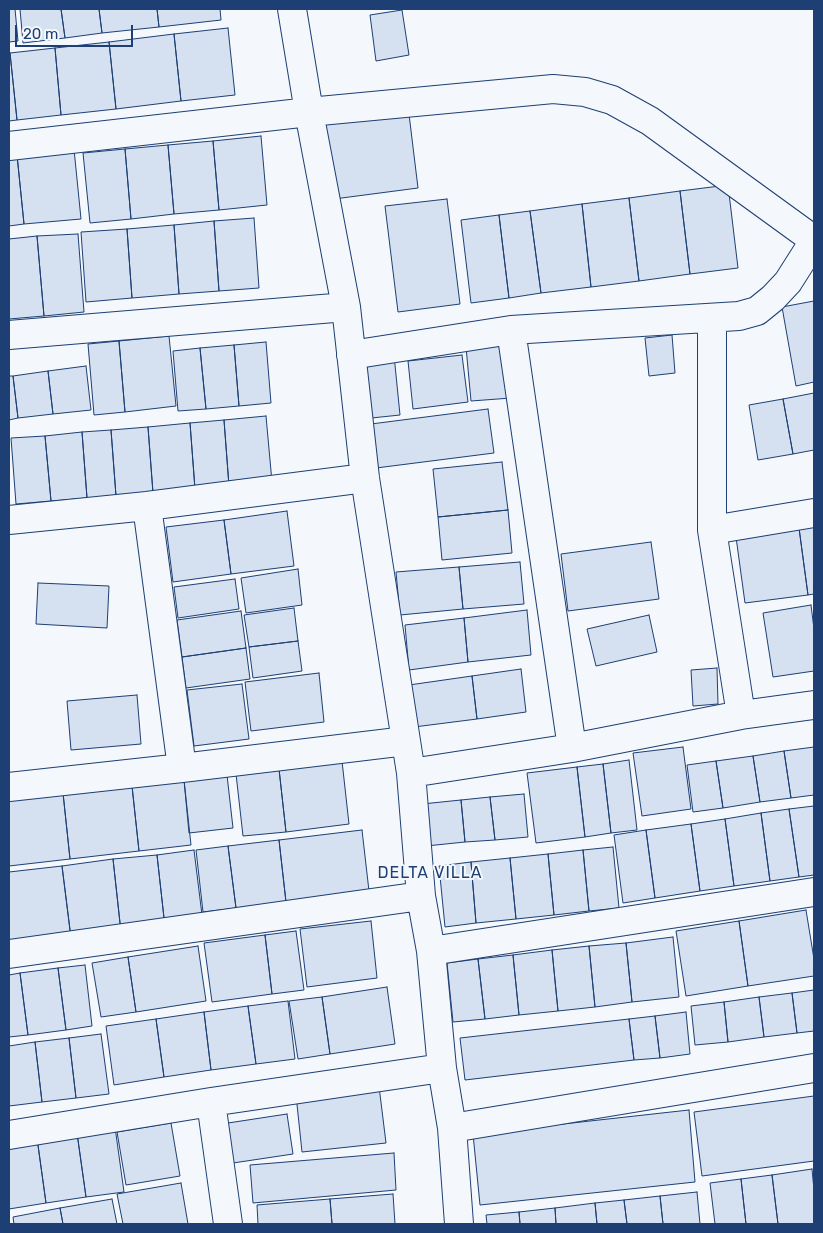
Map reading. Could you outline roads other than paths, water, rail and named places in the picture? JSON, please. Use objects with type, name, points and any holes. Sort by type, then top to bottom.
[{"type":"street","points":[[292,9],[309,112],[346,307],[365,478],[411,773],[421,896],[431,951],[442,1068],[452,1128],[459,1224]]},
{"type":"street","points":[[9,146],[309,112],[553,89],[586,92],[612,100],[650,121],[814,240],[788,282],[773,298],[757,311],[739,316],[511,330],[351,355]]},
{"type":"street","points":[[9,335],[346,307]]},
{"type":"street","points":[[712,318],[712,530],[741,715]]},
{"type":"street","points":[[511,330],[572,748]]},
{"type":"street","points":[[9,520],[147,506],[365,478]]},
{"type":"street","points":[[147,506],[182,768]]},
{"type":"street","points":[[712,530],[814,512]]},
{"type":"street","points":[[411,773],[572,748],[741,715],[814,705]]},
{"type":"street","points":[[9,787],[406,741]]},
{"type":"street","points":[[431,951],[814,892]]},
{"type":"street","points":[[9,954],[421,896]]},
{"type":"street","points":[[9,1135],[211,1102],[442,1068]]},
{"type":"street","points":[[452,1128],[814,1068]]},
{"type":"street","points":[[211,1102],[228,1224]]},
{"type":"district","name":"DELTA VILLA","points":[[430,873]]}]
